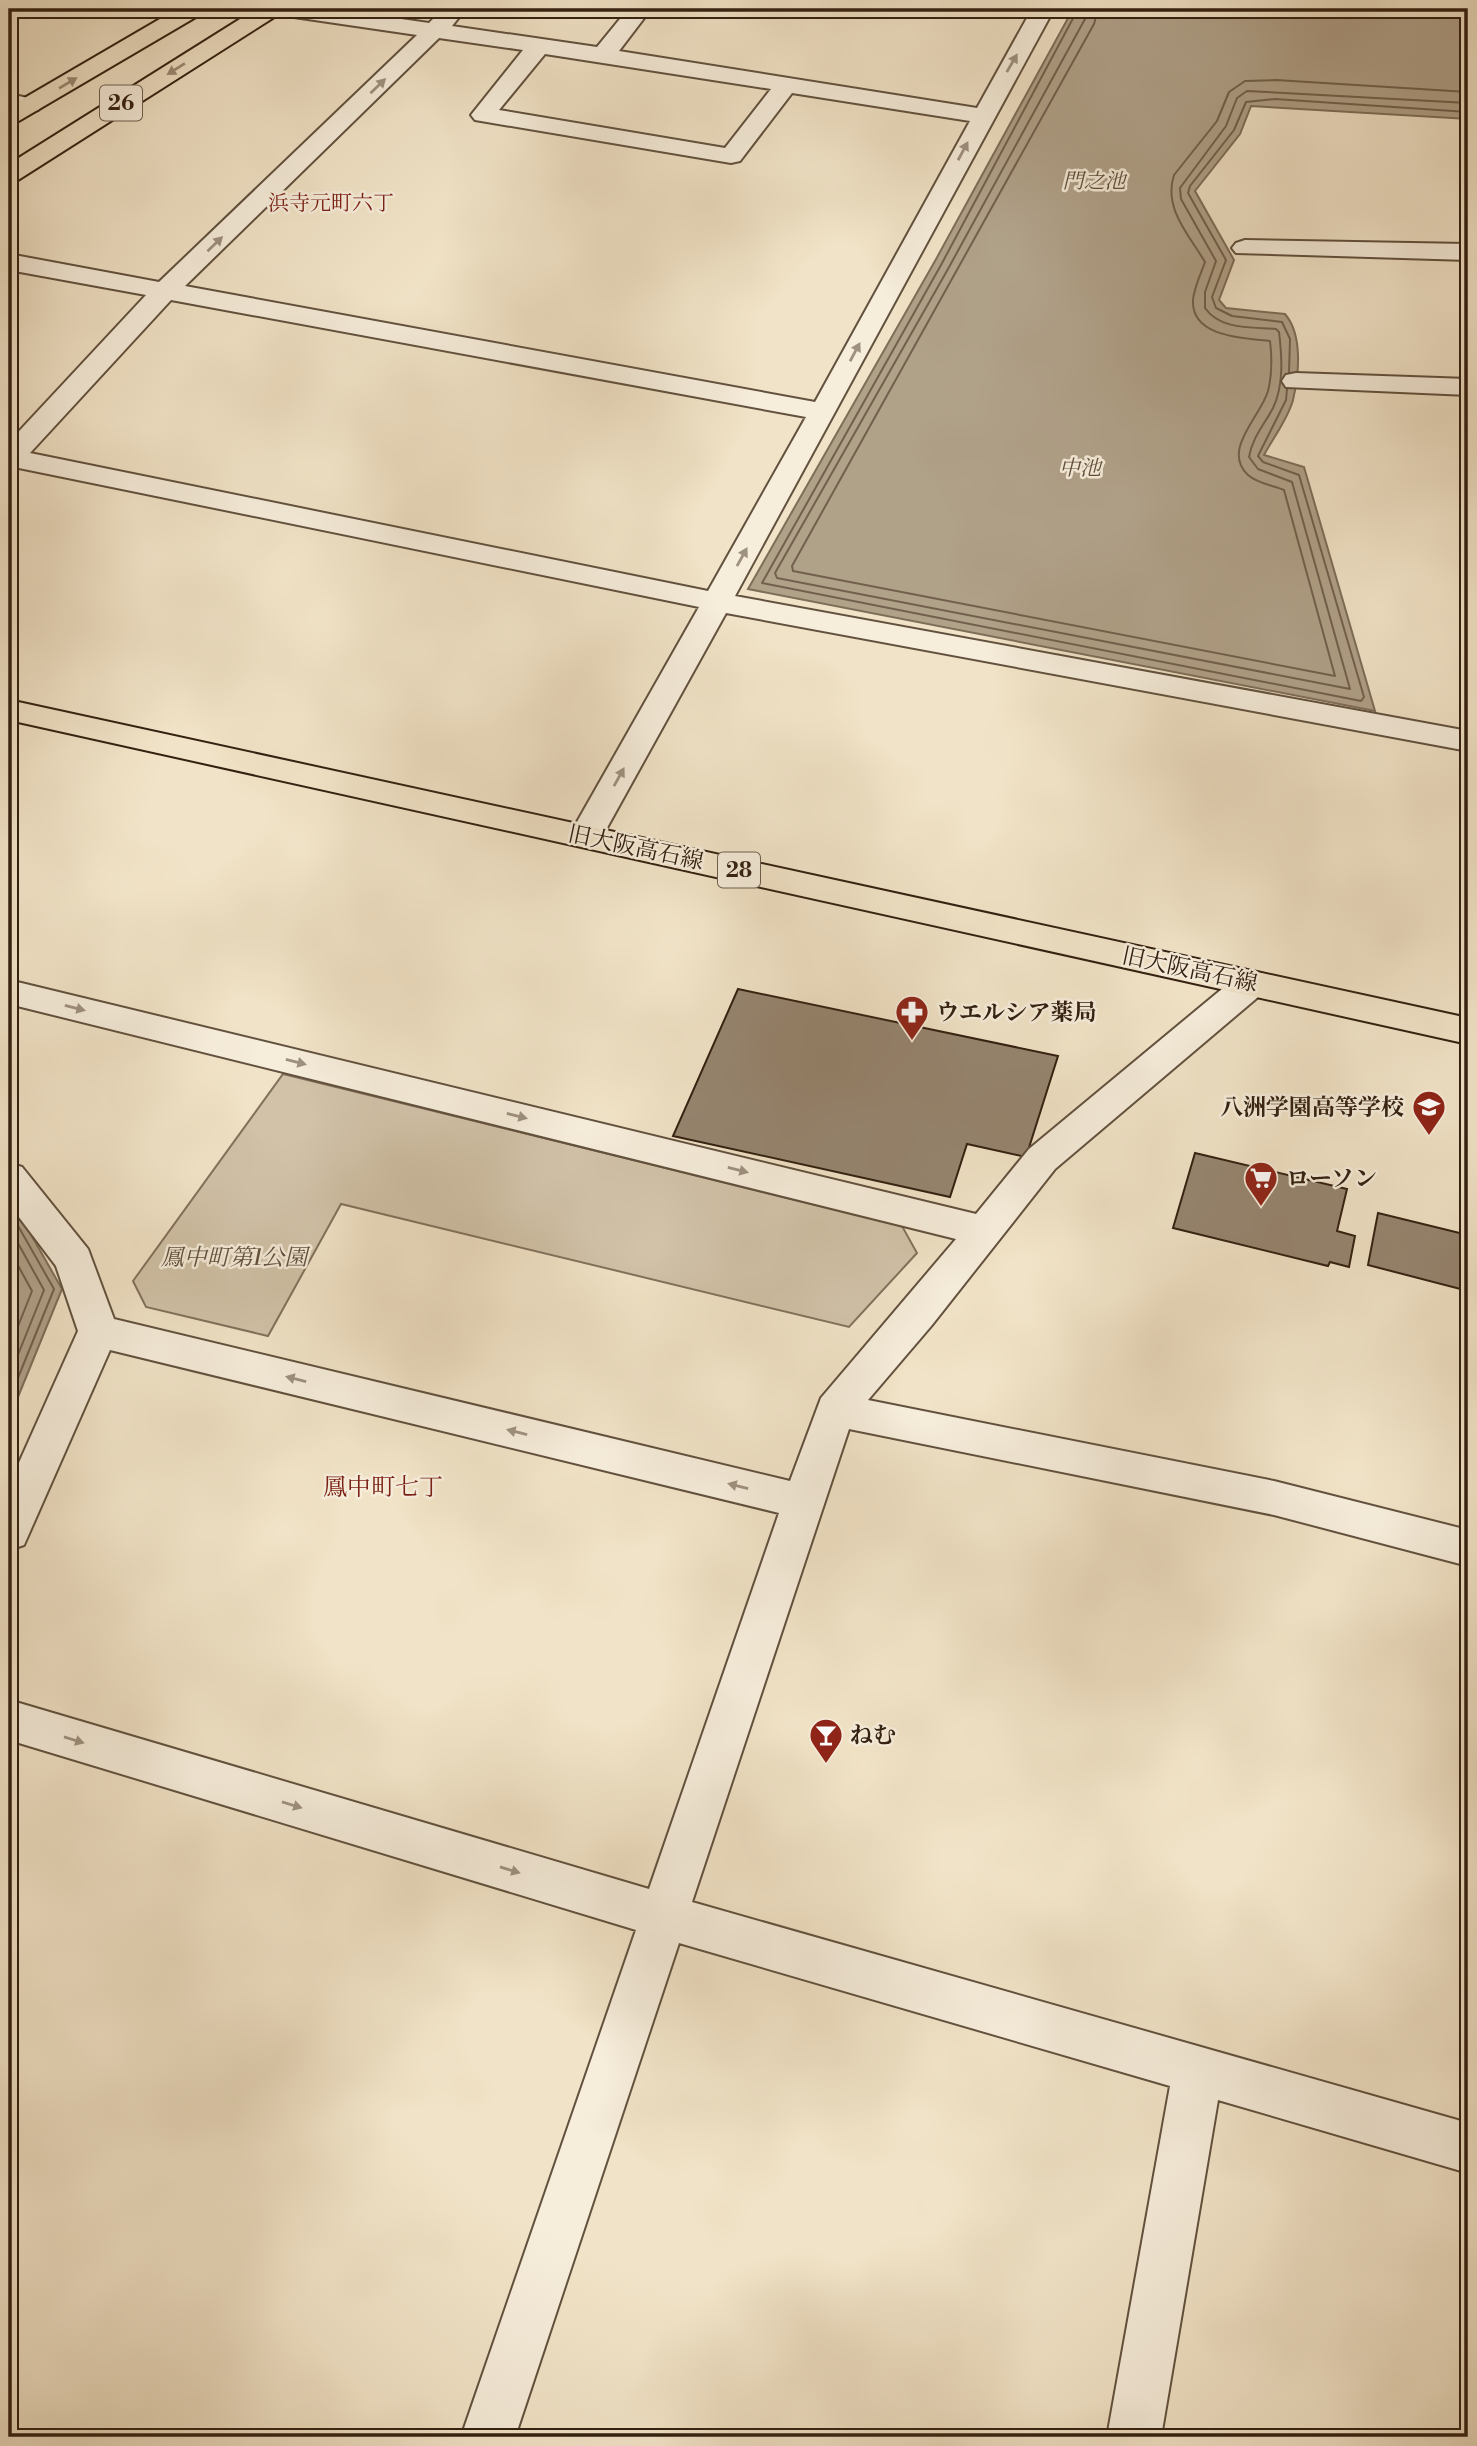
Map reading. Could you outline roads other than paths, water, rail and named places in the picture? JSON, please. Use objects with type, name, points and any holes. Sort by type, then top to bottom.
[{"type":"main road","name":"26","points":[[9,117],[19,103],[193,9]]},
{"type":"main road","name":"26","points":[[9,175],[271,9]]},
{"type":"main road","name":"旧大阪高石線","points":[[9,710],[1468,1031]]},
{"type":"street","points":[[287,9],[437,29],[982,116]]},
{"type":"street","points":[[9,457],[166,291],[456,9]]},
{"type":"street","points":[[603,55],[640,9]]},
{"type":"street","points":[[586,836],[823,412],[982,116],[1043,9]]},
{"type":"street","points":[[540,45],[484,115],[731,156],[786,85]]},
{"type":"street","points":[[1245,248],[1468,252]]},
{"type":"street","points":[[9,262],[823,412]]},
{"type":"street","points":[[1296,381],[1468,387]]},
{"type":"street","points":[[9,457],[717,602],[1468,741]]},
{"type":"street","points":[[488,2437],[835,1410],[1042,1159],[1252,983]]},
{"type":"street","points":[[9,992],[985,1231]]},
{"type":"street","points":[[9,1177],[74,1260],[98,1331],[9,1532]]},
{"type":"street","points":[[98,1331],[804,1502]]},
{"type":"street","points":[[835,1410],[1274,1497],[1468,1548]]},
{"type":"street","points":[[9,1720],[664,1916],[1468,2148]]},
{"type":"street","points":[[1134,2437],[1198,2070]]},
{"type":"water","name":"中池","points":[[1073,9],[1468,9],[1468,119],[1251,106],[1240,134],[1195,191],[1234,260],[1219,300],[1226,308],[1285,314],[1295,333],[1298,367],[1293,400],[1264,455],[1304,467],[1375,711],[748,589],[935,261]]},
{"type":"water","points":[[9,1196],[62,1289],[9,1419]]},
{"type":"place","name":"ウエルシア薬局","points":[[912,1042]]},
{"type":"place","name":"八洲学園高等学校","points":[[1429,1137]]},
{"type":"place","name":"ローソン","points":[[1261,1208]]},
{"type":"place","name":"ねむ","points":[[826,1765]]},
{"type":"district","name":"浜寺元町六丁","points":[[331,203]]},
{"type":"district","name":"鳳中町七丁","points":[[383,1487]]},
{"type":"water label","name":"門之池","points":[[1094,181]]},
{"type":"park label","name":"鳳中町第1公園","points":[[234,1257]]}]
